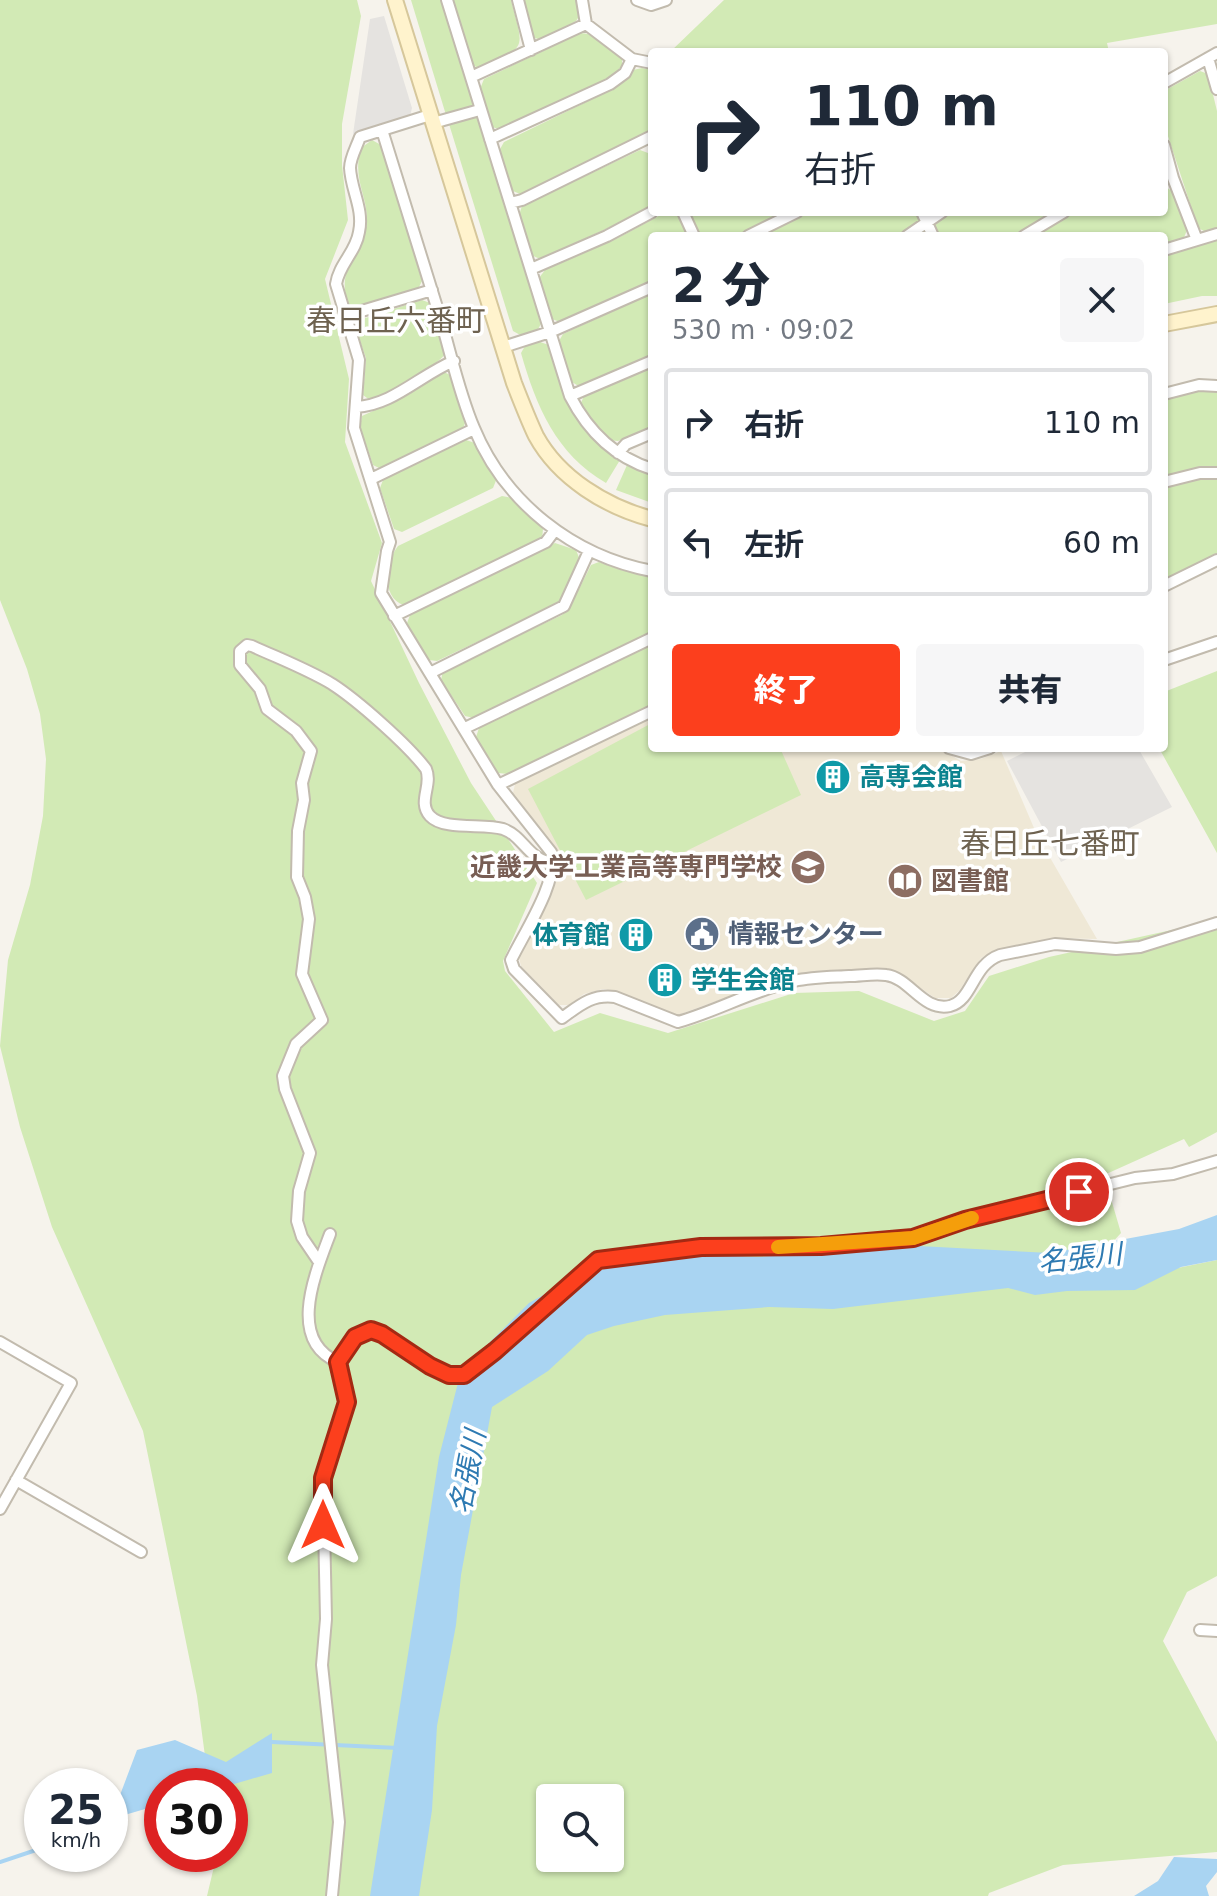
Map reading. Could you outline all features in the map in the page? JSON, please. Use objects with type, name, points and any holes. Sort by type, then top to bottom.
[{"type":"street","points":[[395,0],[514,383],[537,437],[558,464],[592,493],[627,512],[648,518]]},
{"type":"street","points":[[447,0],[570,396],[589,427],[606,445],[648,467]]},
{"type":"street","points":[[518,0],[531,50]]},
{"type":"street","points":[[582,0],[586,24],[632,59],[648,62]]},
{"type":"street","points":[[637,0],[651,5],[666,0]]},
{"type":"street","points":[[471,77],[586,24]]},
{"type":"street","points":[[1168,81],[1212,56],[1217,89]]},
{"type":"street","points":[[490,139],[610,84],[625,73],[632,59]]},
{"type":"street","points":[[476,111],[360,137],[350,165],[361,222],[355,246],[336,279],[359,360],[354,428],[390,542],[381,593],[498,785],[551,852],[554,863],[552,875],[511,960],[514,969],[562,1018],[587,1000],[607,996],[678,1022],[789,982],[877,975],[890,976],[933,1005],[947,1007],[962,999],[979,969],[991,958],[1000,955],[1055,944],[1116,949],[1140,947],[1217,923]]},
{"type":"street","points":[[382,130],[474,429],[507,484],[528,508],[555,530],[589,551],[621,564],[648,570]]},
{"type":"street","points":[[510,203],[648,142]]},
{"type":"street","points":[[1169,179],[1197,240]]},
{"type":"street","points":[[531,269],[648,214]]},
{"type":"street","points":[[756,232],[789,216]]},
{"type":"street","points":[[924,216],[931,232]]},
{"type":"street","points":[[914,232],[937,216]]},
{"type":"street","points":[[1031,232],[1057,216]]},
{"type":"street","points":[[1168,249],[1217,234]]},
{"type":"street","points":[[503,347],[550,332],[648,289]]},
{"type":"street","points":[[345,316],[432,290]]},
{"type":"street","points":[[1168,323],[1217,314]]},
{"type":"street","points":[[356,407],[371,406],[404,391],[434,369],[454,361]]},
{"type":"street","points":[[570,396],[648,363]]},
{"type":"street","points":[[1168,393],[1199,385],[1217,386]]},
{"type":"street","points":[[371,479],[474,429]]},
{"type":"street","points":[[618,453],[626,444],[648,435]]},
{"type":"street","points":[[1168,481],[1200,473],[1217,473]]},
{"type":"street","points":[[394,616],[546,542],[555,530]]},
{"type":"street","points":[[430,673],[564,606],[589,551]]},
{"type":"street","points":[[1168,584],[1217,560]]},
{"type":"street","points":[[465,728],[648,640]]},
{"type":"street","points":[[1168,659],[1217,642]]},
{"type":"street","points":[[319,1262],[302,1237],[297,1221],[299,1191],[310,1153],[283,1081],[285,1067],[296,1044],[322,1020],[302,974],[309,919],[297,877],[298,831],[304,800],[302,783],[311,751],[296,731],[267,709],[260,689],[240,665],[240,651],[247,645],[252,646],[303,669],[334,686],[362,708],[426,769],[430,778],[424,803],[427,813],[434,820],[505,830],[540,862],[554,863]]},
{"type":"street","points":[[498,785],[648,713]]},
{"type":"street","points":[[338,1362],[355,1337],[371,1330],[430,1366],[449,1375],[464,1375],[598,1260],[701,1247],[821,1246],[913,1238],[965,1220],[1135,1178],[1173,1174],[1217,1161]]},
{"type":"street","points":[[330,1234],[319,1262],[308,1310],[309,1327],[321,1352],[338,1362],[347,1402],[323,1478],[326,1619],[322,1665],[339,1822],[332,1896]]},
{"type":"street","points":[[0,1509],[71,1383],[1,1345]]},
{"type":"street","points":[[16,1480],[141,1552]]},
{"type":"street","points":[[1200,1630],[1217,1631]]},
{"type":"shaded area","points":[[384,16],[412,108],[410,116],[353,134],[370,19]]},
{"type":"shaded area","name":"近畿大学工業高等専門学校","points":[[648,720],[648,752],[946,752],[961,761],[1001,752],[1037,835],[1097,939],[1052,938],[995,950],[981,958],[951,998],[935,998],[897,972],[857,969],[788,975],[673,1016],[617,991],[603,989],[584,994],[569,1005],[559,1005],[521,966],[519,958],[561,863],[557,850],[513,793],[515,784]]},
{"type":"shaded area","points":[[1025,752],[1140,752],[1172,807],[1061,862],[1007,761]]},
{"type":"green space","points":[[0,0],[357,0],[361,16],[342,124],[342,165],[348,220],[325,279],[349,379],[345,442],[382,543],[371,581],[471,783],[537,883],[503,961],[505,971],[554,1032],[600,1013],[668,1033],[794,993],[859,991],[934,1021],[965,1011],[989,976],[1049,957],[1217,920],[1217,1132],[1189,1147],[1184,1139],[1104,1175],[1121,1233],[1069,1290],[1217,1260],[1217,1576],[1187,1592],[1163,1641],[1217,1742],[1217,1852],[1063,1865],[988,1896],[207,1896],[213,1872],[248,1872],[248,1768],[207,1768],[197,1696],[143,1431],[52,1227],[20,1127],[0,1046],[8,960],[30,885],[43,816],[46,759],[40,714],[27,669],[0,600]]},
{"type":"green space","points":[[411,0],[441,0],[474,106],[446,115]]},
{"type":"green space","points":[[452,0],[511,0],[520,38],[515,50],[481,69],[472,65]]},
{"type":"green space","points":[[522,0],[576,0],[580,15],[576,21],[541,40],[532,37]]},
{"type":"green space","points":[[724,0],[1217,0],[1217,24],[1107,43],[1108,48],[674,48]]},
{"type":"green space","points":[[581,33],[588,34],[622,57],[622,66],[610,78],[502,130],[492,127],[480,89],[484,79]]},
{"type":"green space","points":[[648,69],[648,133],[520,194],[513,191],[499,151],[504,142],[613,89],[633,70]]},
{"type":"green space","points":[[1200,71],[1208,74],[1217,111],[1217,228],[1206,232],[1198,228],[1168,136],[1168,89]]},
{"type":"green space","points":[[478,115],[542,322],[537,331],[522,336],[513,331],[449,124]]},
{"type":"green space","points":[[372,140],[381,145],[422,281],[418,289],[355,308],[348,305],[345,281],[366,228],[366,208],[358,171],[361,148]]},
{"type":"green space","points":[[640,150],[648,153],[648,207],[540,259],[531,255],[519,215],[522,206]]},
{"type":"green space","points":[[1168,188],[1172,191],[1187,230],[1183,240],[1168,244],[1168,232],[1041,232],[1067,216],[1168,216]]},
{"type":"green space","points":[[659,216],[678,216],[686,232],[648,232],[648,282],[560,322],[552,319],[539,278],[545,270],[618,238]]},
{"type":"green space","points":[[691,216],[777,216],[745,232],[698,232]]},
{"type":"green space","points":[[803,216],[919,216],[922,221],[902,232],[770,232]]},
{"type":"green space","points":[[945,216],[1046,216],[1020,232],[936,232],[934,226]]},
{"type":"green space","points":[[1217,239],[1217,296],[1168,303],[1168,255]]},
{"type":"green space","points":[[648,295],[648,357],[580,387],[572,382],[559,341],[563,334]]},
{"type":"green space","points":[[422,300],[430,303],[446,353],[423,372],[371,401],[363,395],[366,358],[355,327],[359,320]]},
{"type":"green space","points":[[540,342],[549,345],[572,410],[591,435],[620,460],[606,483],[574,458],[541,410],[521,353],[525,346]]},
{"type":"green space","points":[[648,369],[648,429],[618,441],[608,440],[580,405],[584,396]]},
{"type":"green space","points":[[444,372],[452,376],[466,421],[463,428],[381,469],[373,465],[360,427],[362,416],[408,395]]},
{"type":"green space","points":[[1194,392],[1217,392],[1217,467],[1168,476],[1168,399]]},
{"type":"green space","points":[[466,440],[475,443],[497,478],[493,488],[402,532],[394,529],[380,488],[383,480]]},
{"type":"green space","points":[[627,465],[648,473],[648,502],[616,490]]},
{"type":"green space","points":[[1217,478],[1217,554],[1168,578],[1168,487]]},
{"type":"green space","points":[[502,496],[512,498],[543,529],[542,539],[404,605],[397,601],[389,587],[388,570],[398,546]]},
{"type":"green space","points":[[555,543],[576,550],[580,560],[559,603],[437,661],[429,660],[407,623],[410,615]]},
{"type":"green space","points":[[599,562],[648,576],[648,634],[474,718],[465,716],[441,680],[443,671],[562,615],[572,603],[591,565]]},
{"type":"green space","points":[[648,646],[648,707],[508,774],[498,773],[476,737],[479,728]]},
{"type":"green space","points":[[1217,671],[1217,853],[1161,752],[1168,752],[1168,690]]},
{"type":"green space","points":[[648,725],[648,752],[782,752],[801,795],[586,900],[528,789]]},
{"type":"water","name":"名張川","points":[[1217,1215],[1217,1260],[1181,1267],[1135,1290],[1035,1295],[1008,1288],[833,1309],[769,1307],[665,1315],[587,1335],[548,1371],[492,1407],[437,1726],[432,1810],[419,1896],[370,1896],[439,1457],[461,1371],[529,1303],[594,1271],[664,1258],[712,1255],[758,1257],[900,1245],[1050,1253],[1179,1229]]},
{"type":"water","points":[[272,1733],[272,1773],[248,1780],[248,1768],[144,1768],[144,1809],[128,1814],[128,1774],[137,1750],[175,1740],[226,1762]]},
{"type":"water","points":[[1174,1857],[1217,1859],[1217,1872],[1206,1886],[1209,1896],[1134,1896],[1158,1881]]},
{"type":"waterway","points":[[272,1742],[398,1748]]},
{"type":"waterway","points":[[0,1862],[24,1854]]},
{"type":"slow traffic","points":[[778,1247],[913,1238],[972,1218]]},
{"type":"place","name":"高専会館","points":[[833,777]]},
{"type":"place","name":"近畿大学工業高等専門学校","points":[[808,867]]},
{"type":"place","name":"図書館","points":[[905,881]]},
{"type":"place","name":"情報センター","points":[[702,934]]},
{"type":"place","name":"体育館","points":[[636,935]]},
{"type":"place","name":"学生会館","points":[[665,980]]},
{"type":"district","name":"春日丘六番町","points":[[396,320]]},
{"type":"district","name":"春日丘七番町","points":[[1050,843]]},
{"type":"route","points":[[323,1525],[323,1478],[347,1402],[338,1362],[355,1337],[363,1332],[371,1330],[382,1334],[430,1366],[458,1377],[472,1371],[598,1260],[701,1247],[821,1246],[913,1238],[965,1220],[1079,1192]]}]
